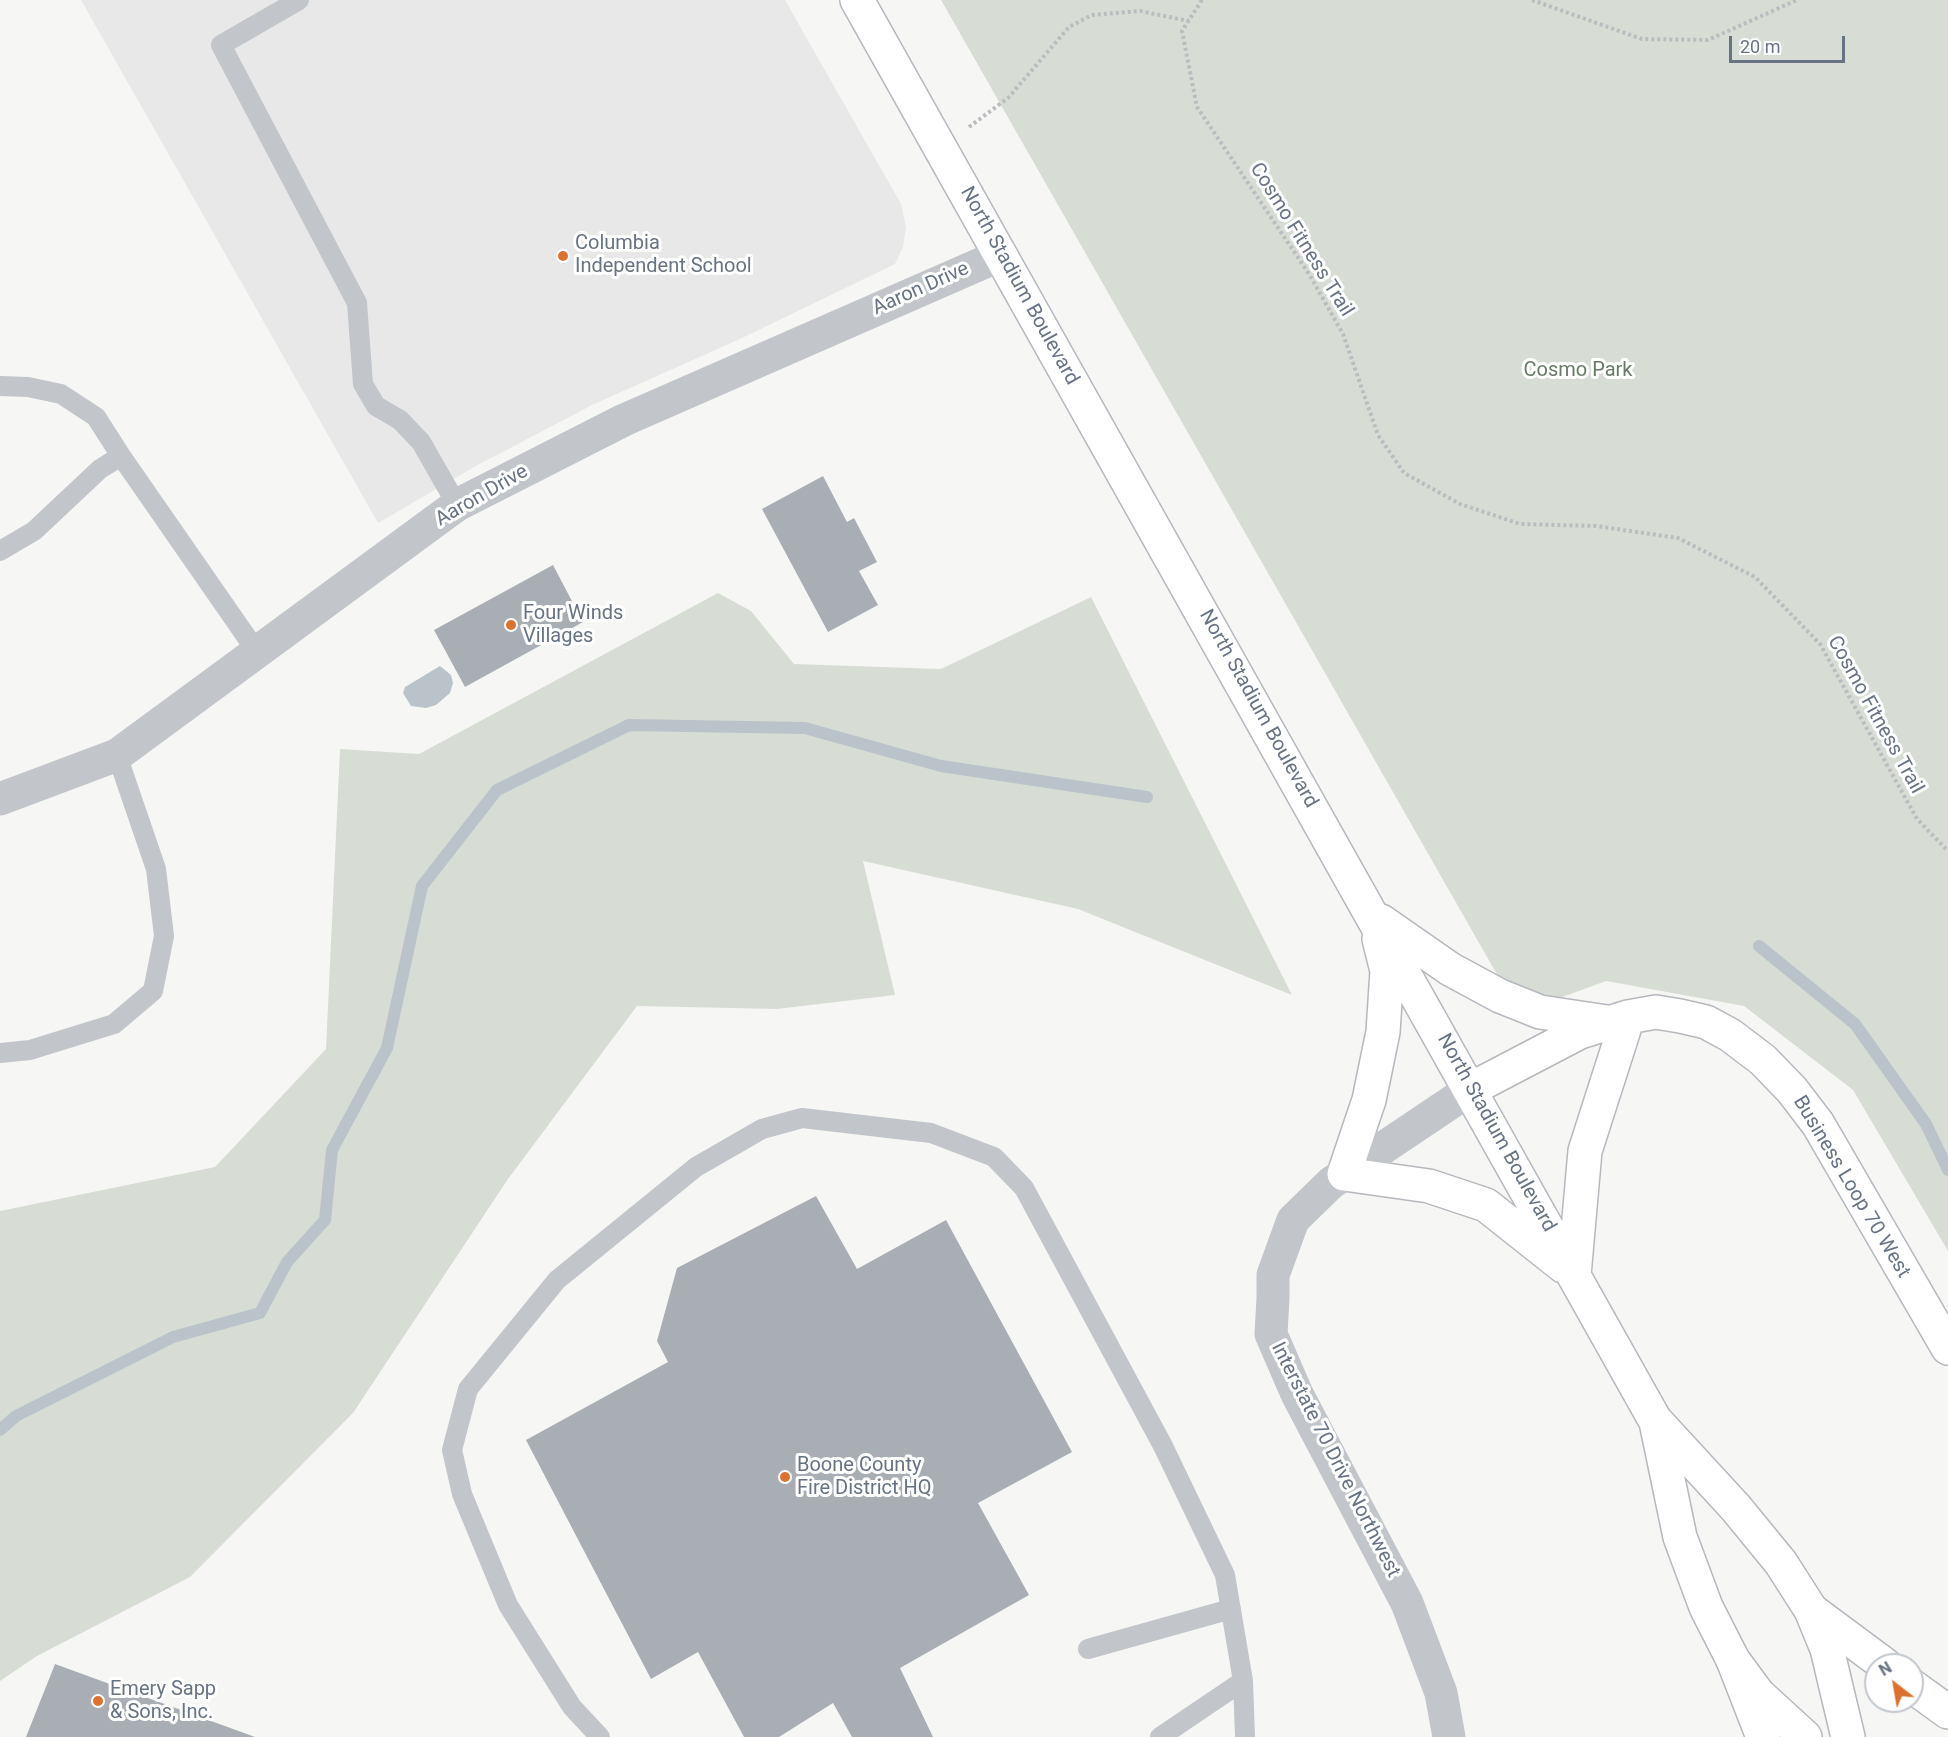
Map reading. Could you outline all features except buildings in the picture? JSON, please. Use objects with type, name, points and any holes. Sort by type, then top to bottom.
[{"type":"main road","name":"North Stadium Boulevard","points":[[857,0],[1655,1420],[1736,1508],[1780,1563],[1811,1610],[1827,1649],[1848,1737]]},
{"type":"main road","points":[[1374,917],[1450,969],[1500,996],[1540,1012],[1619,1020],[1585,1151],[1574,1275]]},
{"type":"main road","points":[[1374,917],[1387,971],[1383,1032],[1369,1100],[1344,1174],[1430,1186],[1486,1205],[1574,1275]]},
{"type":"main road","name":"Business Loop 70 West","points":[[1471,1089],[1580,1032],[1656,1012],[1706,1022],[1730,1035],[1763,1060],[1792,1090],[1818,1124],[1948,1348]]},
{"type":"main road","name":"North Stadium Boulevard","points":[[1655,1420],[1680,1536],[1706,1607],[1733,1660],[1758,1694],[1805,1737]]},
{"type":"main road","points":[[1811,1610],[1869,1653]]},
{"type":"main road","points":[[1733,1660],[1763,1737]]},
{"type":"main road","points":[[1924,1695],[1948,1712]]},
{"type":"street","name":"Aaron Drive","points":[[0,799],[117,755],[457,505],[624,420],[1001,255]]},
{"type":"street","name":"Interstate 70 Drive Northwest","points":[[1449,1737],[1441,1693],[1407,1603],[1297,1394],[1271,1334],[1274,1275],[1293,1220],[1331,1183],[1471,1089]]},
{"type":"lane","points":[[300,0],[221,45],[357,303],[363,384],[376,406],[400,420],[421,442],[457,505]]},
{"type":"lane","points":[[0,386],[28,387],[61,394],[96,417],[257,652]]},
{"type":"lane","points":[[0,551],[34,531],[100,469],[122,456]]},
{"type":"lane","points":[[0,1053],[30,1050],[114,1024],[153,991],[164,936],[156,869],[117,755]]},
{"type":"lane","points":[[600,1737],[572,1707],[508,1605],[462,1494],[452,1450],[468,1389],[557,1280],[696,1167],[762,1129],[801,1118],[931,1132],[994,1157],[1024,1188],[1163,1446],[1225,1575],[1243,1681],[1245,1737]]},
{"type":"lane","points":[[1088,1649],[1231,1608]]},
{"type":"lane","points":[[1160,1737],[1243,1681]]},
{"type":"path","name":"Cosmo Fitness Trail","points":[[1202,0],[1182,31],[1197,107],[1309,274],[1343,334],[1378,435],[1404,473],[1460,504],[1520,524],[1596,526],[1678,538],[1755,577],[1820,644],[1917,819],[1948,851]]},
{"type":"path","points":[[1532,0],[1642,39],[1708,40],[1797,0]]},
{"type":"path","points":[[939,144],[979,122],[1008,98],[1070,27],[1092,15],[1140,11],[1189,21]]},
{"type":"shaded area","name":"Columbia Independent School","points":[[81,0],[785,0],[901,204],[906,227],[903,247],[895,264],[742,338],[592,405],[474,467],[378,523]]},
{"type":"shaded area","points":[[440,666],[451,675],[453,683],[450,693],[436,705],[426,708],[411,706],[403,693],[405,687]]},
{"type":"green space","name":"Cosmo Park","points":[[941,0],[1948,0],[1948,1251],[1853,1090],[1744,1006],[1606,981],[1519,1013]]},
{"type":"green space","points":[[718,593],[751,611],[794,664],[941,669],[1091,597],[1292,995],[1078,909],[863,861],[895,995],[777,1009],[637,1006],[508,1179],[353,1413],[190,1577],[37,1656],[0,1681],[0,1211],[215,1167],[326,1049],[340,749],[419,754]]},
{"type":"waterway","points":[[0,1430],[16,1416],[173,1337],[260,1313],[287,1262],[325,1220],[332,1150],[387,1048],[422,886],[497,790],[629,725],[805,728],[941,766],[1147,797]]},
{"type":"waterway","points":[[1759,946],[1855,1024],[1926,1124],[1948,1170]]},
{"type":"place","name":"Columbia Independent School","points":[[563,256]]},
{"type":"place","name":"Four Winds Villages","points":[[511,625]]},
{"type":"place","name":"Boone County Fire District HQ","points":[[785,1477]]},
{"type":"place","name":"Emery Sapp & Sons, Inc.","points":[[98,1701]]}]
